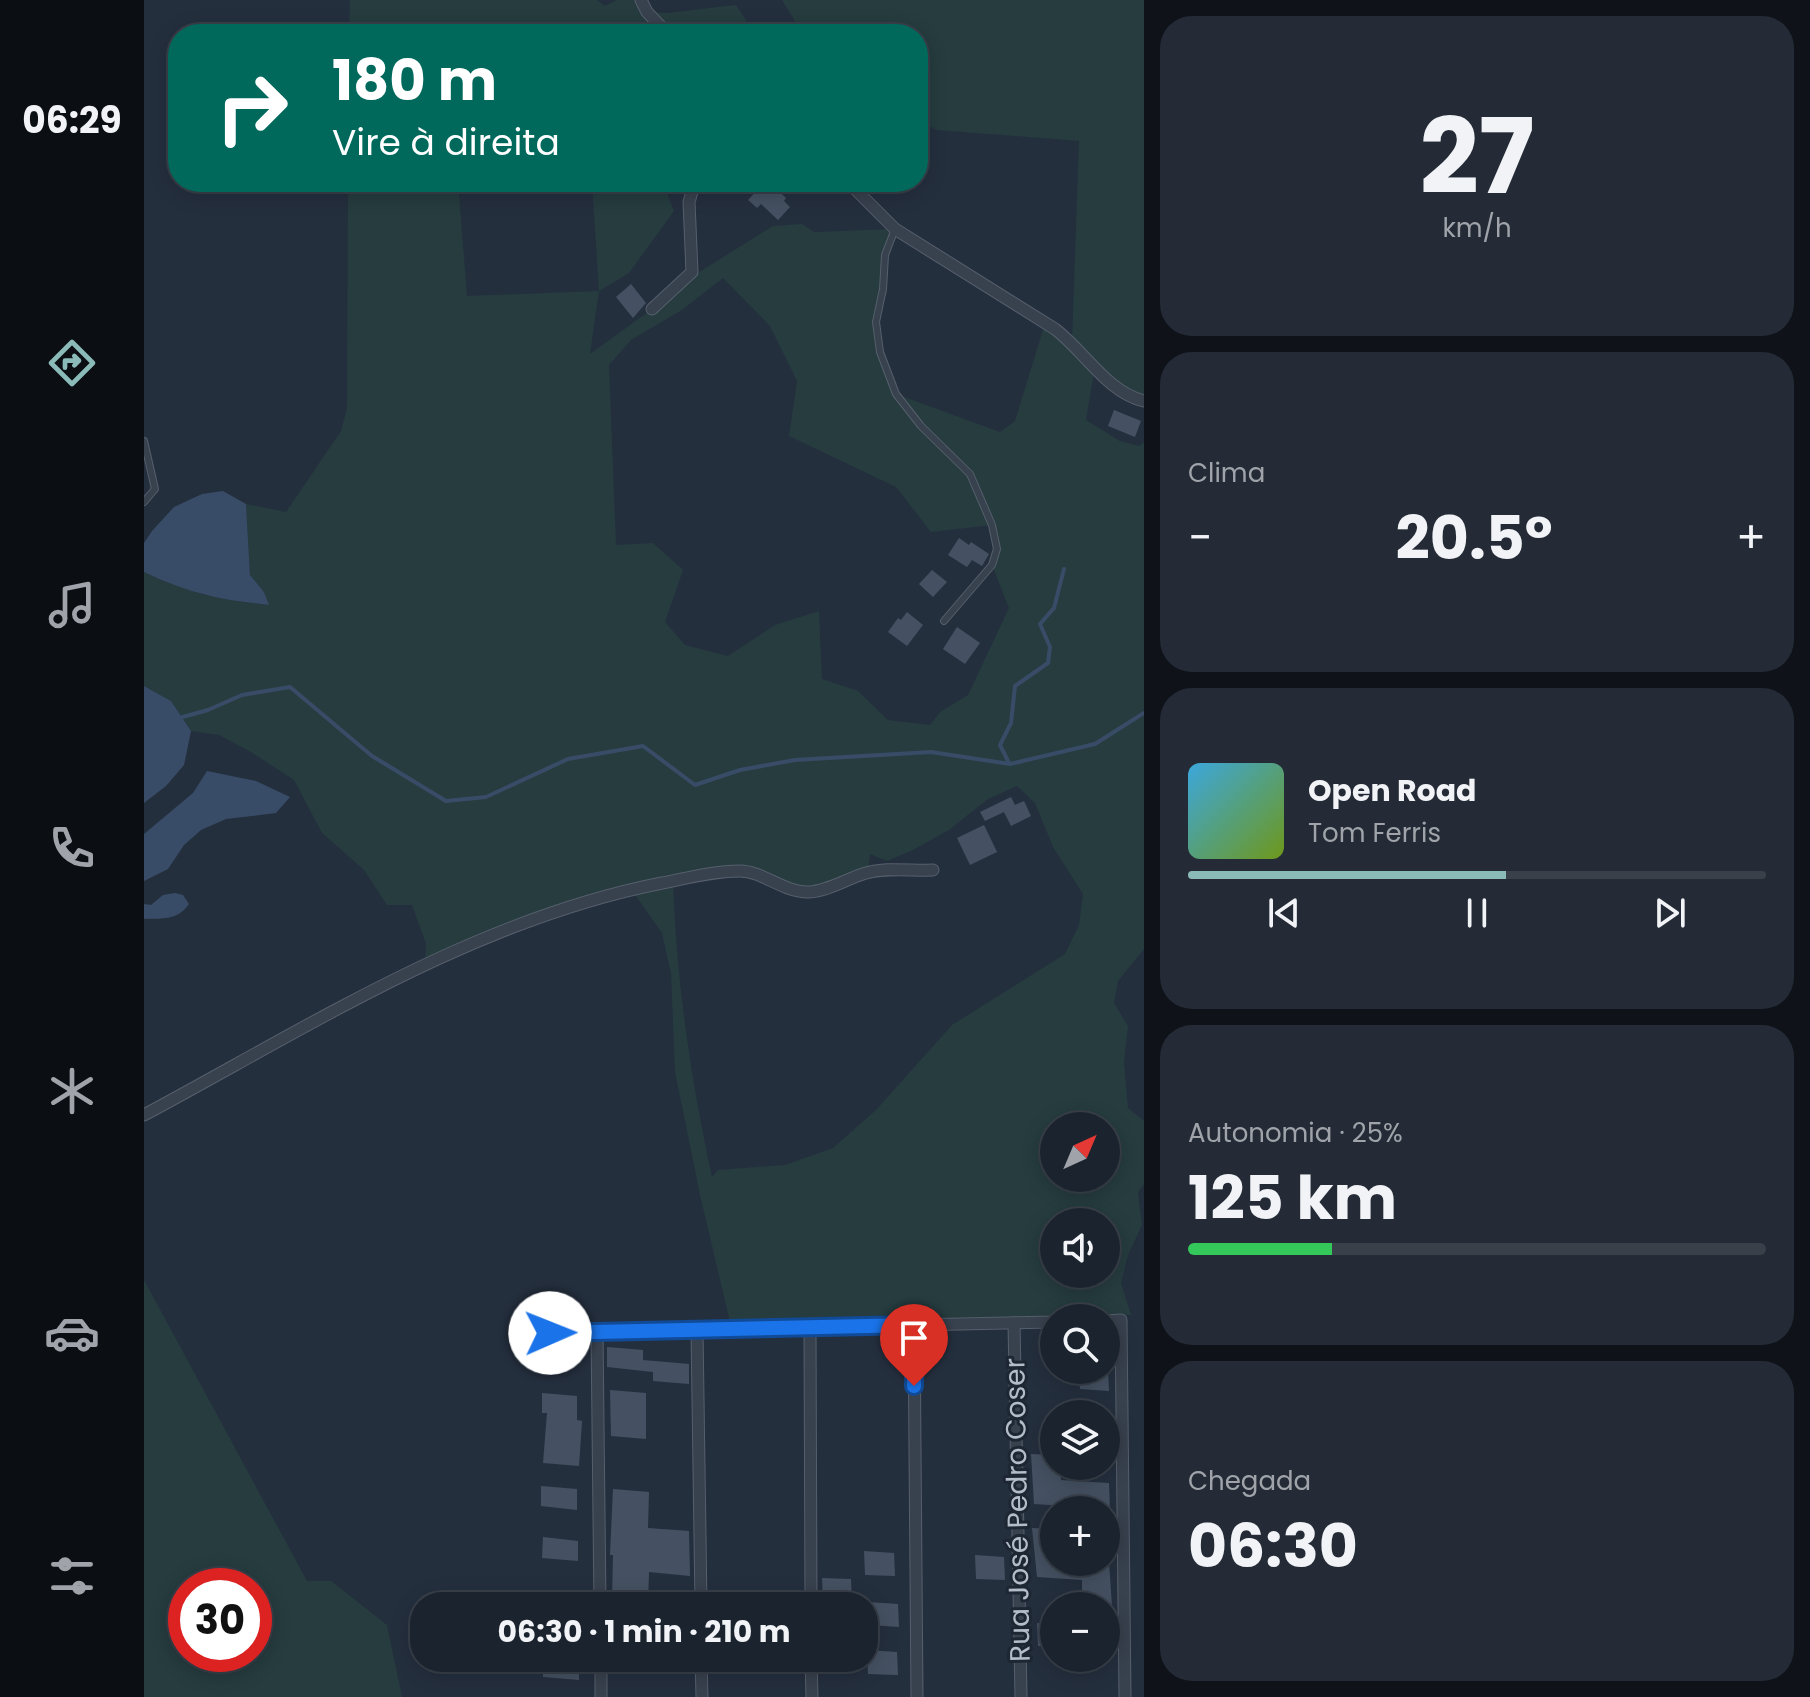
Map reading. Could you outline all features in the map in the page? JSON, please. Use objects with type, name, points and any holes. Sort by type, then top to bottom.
[{"type":"street","points":[[641,0],[658,24]]},
{"type":"street","points":[[652,309],[692,272],[689,202],[692,192]]},
{"type":"street","points":[[858,192],[895,229],[1055,329],[1072,342],[1109,383],[1128,397],[1144,401]]},
{"type":"street","points":[[144,1115],[340,1005],[528,920],[612,892],[694,876],[743,871],[809,892],[868,872],[933,870]]},
{"type":"street","points":[[1120,1320],[1125,1697]]},
{"type":"street","points":[[550,1333],[1040,1322]]},
{"type":"street","name":"Rua José Pedro Coser","points":[[1014,1323],[1021,1697]]},
{"type":"street","points":[[914,1325],[917,1697]]},
{"type":"street","points":[[810,1327],[811,1592]]},
{"type":"street","points":[[697,1330],[701,1592]]},
{"type":"street","points":[[597,1332],[600,1592]]},
{"type":"street","points":[[601,1672],[601,1697]]},
{"type":"street","points":[[701,1672],[702,1697]]},
{"type":"street","points":[[811,1672],[812,1697]]},
{"type":"lane","points":[[895,229],[885,255],[883,289],[876,322],[880,352],[896,394],[921,426],[970,474],[992,525],[997,549],[992,565],[944,621]]},
{"type":"lane","points":[[144,441],[155,489],[144,502]]},
{"type":"green space","points":[[350,0],[597,0],[605,6],[617,0],[641,0],[647,12],[667,13],[736,5],[748,24],[349,24]]},
{"type":"green space","points":[[782,0],[1144,0],[1144,401],[1095,366],[1086,420],[1120,441],[1139,446],[1144,442],[1144,949],[1118,981],[1114,1003],[1128,1026],[1124,1062],[1128,1108],[1144,1121],[1144,1184],[1138,1192],[1142,1225],[1128,1255],[1121,1283],[1131,1315],[1120,1315],[1120,1304],[1040,1304],[1040,1318],[731,1326],[675,1072],[671,973],[662,933],[631,889],[425,965],[426,944],[412,905],[387,905],[364,870],[322,833],[294,780],[219,735],[191,731],[171,701],[144,686],[144,572],[204,594],[268,605],[264,592],[250,575],[246,504],[286,512],[341,431],[347,408],[348,192],[459,192],[467,296],[599,291],[590,354],[688,279],[773,226],[802,224],[814,232],[895,229],[882,274],[876,323],[881,358],[896,394],[1000,432],[1015,421],[1045,323],[1072,341],[1079,141],[937,130],[928,126],[928,24],[797,24]],"holes":[[[723,278],[770,326],[797,381],[789,436],[896,487],[931,532],[992,525],[997,549],[992,565],[1009,608],[968,695],[940,712],[930,725],[888,720],[858,691],[822,679],[819,611],[775,625],[728,656],[685,645],[665,622],[683,570],[653,543],[616,545],[609,365],[631,340],[682,310]],[[1017,786],[1035,803],[1053,847],[1083,894],[1079,925],[1065,954],[952,1025],[876,1110],[833,1148],[785,1165],[718,1170],[712,1177],[686,1030],[677,955],[673,881],[743,871],[809,892],[868,872],[870,854],[887,861],[911,851],[949,830],[988,799]]]},
{"type":"green space","points":[[593,192],[667,192],[674,211],[629,273],[599,291]]},
{"type":"green space","points":[[144,1280],[307,1581],[331,1581],[387,1625],[402,1697],[144,1697]]},
{"type":"water","points":[[223,491],[246,504],[250,575],[264,592],[269,605],[205,594],[144,572],[144,543],[174,507],[202,494]]},
{"type":"water","points":[[144,686],[171,701],[191,731],[184,765],[166,786],[144,803]]},
{"type":"water","points":[[207,771],[256,781],[290,797],[276,813],[226,819],[201,830],[184,845],[168,869],[144,881],[144,834],[193,793]]},
{"type":"water","points":[[163,895],[183,895],[189,904],[180,913],[169,918],[144,919],[144,904],[151,905]]},
{"type":"building","points":[[755,192],[780,192],[790,207],[778,220],[761,204],[757,208],[748,200]]},
{"type":"building","points":[[631,284],[646,303],[633,318],[616,297]]},
{"type":"building","points":[[1114,410],[1141,421],[1135,437],[1108,426]]},
{"type":"building","points":[[959,538],[989,554],[982,566],[972,560],[967,567],[948,555]]},
{"type":"building","points":[[932,570],[947,582],[933,597],[919,584]]},
{"type":"building","points":[[907,612],[923,625],[907,646],[888,632]]},
{"type":"building","points":[[957,627],[980,643],[965,664],[943,649]]},
{"type":"building","points":[[1011,797],[1015,805],[1024,801],[1031,816],[1011,826],[1004,812],[985,821],[980,812]]},
{"type":"building","points":[[984,825],[997,852],[970,865],[957,838]]},
{"type":"building","points":[[607,1347],[643,1350],[643,1360],[689,1364],[689,1384],[653,1381],[653,1372],[607,1367]]},
{"type":"building","points":[[1080,1384],[1109,1384],[1109,1391],[1080,1389]]},
{"type":"building","points":[[610,1390],[646,1393],[646,1439],[611,1436]]},
{"type":"building","points":[[542,1393],[577,1396],[577,1420],[582,1421],[579,1466],[543,1463],[547,1413],[542,1413]]},
{"type":"building","points":[[1031,1454],[1040,1454],[1040,1480],[1109,1483],[1109,1496],[1040,1496],[1040,1504],[1034,1504]]},
{"type":"building","points":[[541,1486],[577,1489],[577,1510],[541,1506]]},
{"type":"building","points":[[613,1489],[649,1492],[648,1528],[689,1531],[690,1576],[649,1572],[648,1592],[612,1592],[613,1555],[610,1555]]},
{"type":"building","points":[[1032,1528],[1040,1528],[1040,1576],[1110,1576],[1111,1592],[1082,1592],[1082,1580],[1037,1577]]},
{"type":"building","points":[[543,1537],[578,1541],[578,1561],[542,1558]]},
{"type":"building","points":[[864,1551],[894,1553],[895,1576],[865,1575]]},
{"type":"building","points":[[975,1555],[1004,1557],[1005,1580],[976,1579]]},
{"type":"building","points":[[822,1578],[851,1579],[852,1592],[823,1592]]},
{"type":"building","points":[[878,1603],[898,1604],[899,1627],[878,1626]]},
{"type":"building","points":[[1037,1623],[1040,1623],[1038,1646]]},
{"type":"building","points":[[878,1651],[897,1652],[898,1675],[868,1674],[878,1672]]},
{"type":"building","points":[[543,1672],[579,1672],[579,1680],[543,1677]]},
{"type":"building","points":[[792,1672],[792,1674],[763,1673]]},
{"type":"waterway","points":[[1009,763],[1000,745],[1011,723],[1015,686],[1048,663],[1050,647],[1040,624],[1054,608],[1064,569]]},
{"type":"waterway","points":[[179,718],[208,710],[242,695],[290,687],[372,756],[446,801],[486,797],[568,759],[643,746],[695,785],[740,770],[795,760],[931,752],[1010,764],[1095,744],[1144,713]]},
{"type":"route","points":[[550,1333],[914,1325],[914,1386]]}]
